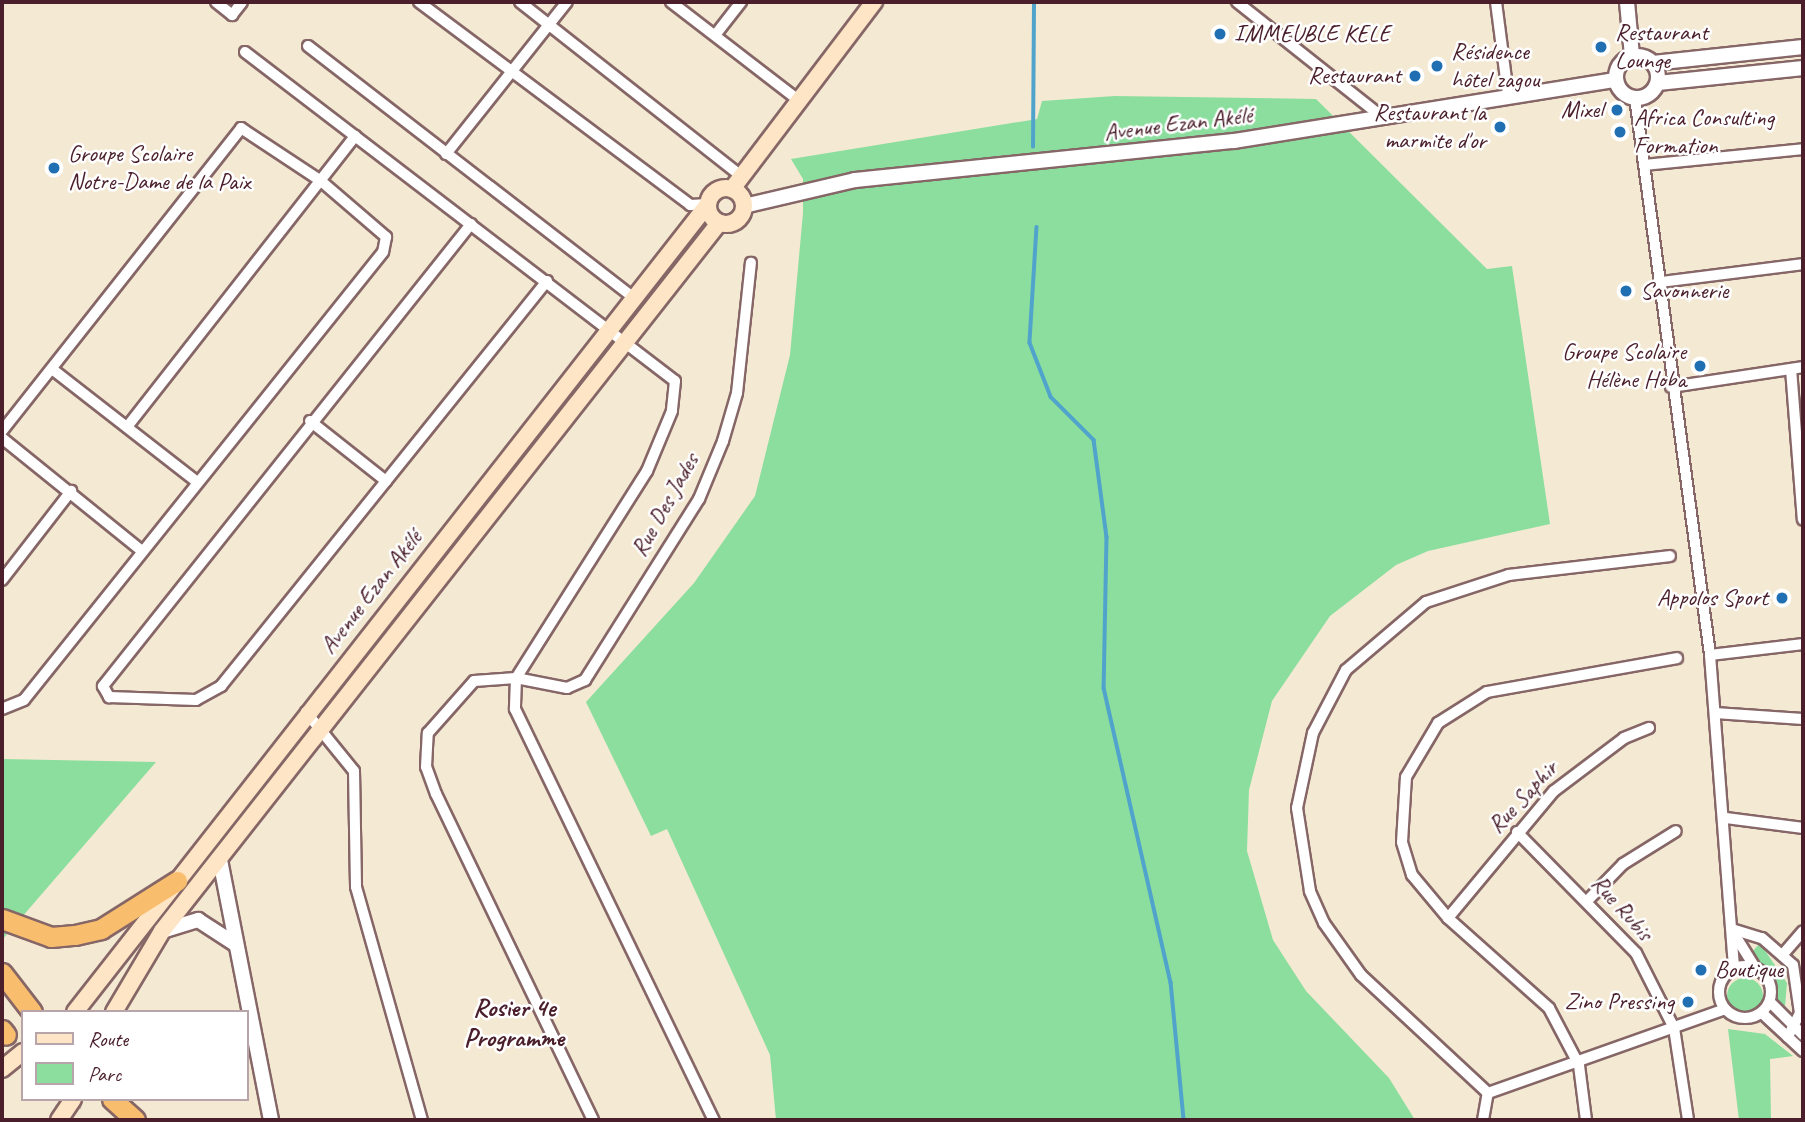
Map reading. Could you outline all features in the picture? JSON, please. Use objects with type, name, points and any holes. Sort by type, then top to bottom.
[{"type":"highway","points":[[2,919],[51,937],[75,936],[101,929],[177,881]]},
{"type":"highway","points":[[2,973],[30,1010]]},
{"type":"highway","points":[[114,1101],[135,1120]]},
{"type":"main road","points":[[736,183],[744,206],[736,222],[719,223],[708,204],[718,190],[736,183],[797,99],[874,2]]},
{"type":"main road","name":"Avenue Ezan Akélé","points":[[77,1010],[306,712],[708,204]]},
{"type":"main road","name":"Avenue Ezan Akélé","points":[[115,1010],[162,931],[624,339],[719,223]]},
{"type":"main road","points":[[2,1069],[21,1054]]},
{"type":"main road","points":[[60,1120],[72,1101]]},
{"type":"street","points":[[216,2],[232,15],[242,2]]},
{"type":"street","points":[[419,2],[690,205],[708,204]]},
{"type":"street","points":[[520,2],[550,24],[736,183]]},
{"type":"street","points":[[446,154],[567,2]]},
{"type":"street","points":[[671,2],[797,99]]},
{"type":"street","points":[[716,34],[741,2]]},
{"type":"street","points":[[1237,2],[1382,117]]},
{"type":"street","points":[[1496,2],[1508,95]]},
{"type":"street","points":[[1627,2],[1632,56]]},
{"type":"street","points":[[309,46],[633,297]]},
{"type":"street","points":[[1632,56],[1653,63],[1803,47]]},
{"type":"street","points":[[244,52],[609,327],[675,381],[672,411],[647,471],[516,678],[515,709],[714,1120]]},
{"type":"street","points":[[1632,56],[1619,67],[1616,80],[1635,97],[1661,282],[1671,387],[1710,655],[1726,818],[1736,934],[1734,968],[1719,986],[1725,1009]]},
{"type":"street","points":[[1653,63],[1658,83]]},
{"type":"street","points":[[1635,97],[1658,83],[1803,68]]},
{"type":"street","name":"Avenue Ezan Akélé","points":[[744,206],[855,180],[1056,163],[1382,117],[1616,80]]},
{"type":"street","points":[[2,431],[237,130],[251,130],[320,181],[383,233],[385,247],[24,700],[2,709]]},
{"type":"street","points":[[127,427],[355,136]]},
{"type":"street","points":[[1644,165],[1803,149]]},
{"type":"street","points":[[471,224],[310,421],[103,686],[109,697],[210,696],[547,281]]},
{"type":"street","name":"Rue Des Jades","points":[[593,1120],[426,767],[428,733],[447,705],[474,681],[516,678],[567,688],[585,680],[699,499],[737,393],[751,263]]},
{"type":"street","points":[[1661,282],[1803,264]]},
{"type":"street","points":[[1671,387],[1797,368],[1803,520]]},
{"type":"street","points":[[52,369],[197,482]]},
{"type":"street","points":[[310,421],[386,481]]},
{"type":"street","points":[[2,438],[142,551]]},
{"type":"street","points":[[2,580],[71,491]]},
{"type":"street","points":[[1488,1093],[1361,975],[1324,923],[1310,891],[1297,807],[1313,733],[1346,670],[1426,602],[1509,575],[1670,556]]},
{"type":"street","points":[[1710,655],[1803,644]]},
{"type":"street","points":[[1586,1120],[1579,1065],[1549,1008],[1448,918],[1412,875],[1402,842],[1406,777],[1437,723],[1459,705],[1518,683],[1677,658]]},
{"type":"street","points":[[306,712],[322,726],[354,771],[356,887],[422,1120]]},
{"type":"street","points":[[1715,713],[1803,719]]},
{"type":"street","name":"Rue Saphir","points":[[1448,918],[1517,832],[1584,764],[1649,728]]},
{"type":"street","points":[[1726,818],[1803,828]]},
{"type":"street","points":[[1589,899],[1623,864],[1676,831]]},
{"type":"street","name":"Rue Rubis","points":[[1517,832],[1589,899],[1636,953],[1674,1028],[1688,1120]]},
{"type":"street","points":[[220,860],[271,1120]]},
{"type":"street","points":[[162,931],[198,920],[236,946]]},
{"type":"street","points":[[1784,953],[1803,931]]},
{"type":"street","points":[[1736,934],[1784,953],[1798,977],[1799,1031]]},
{"type":"street","points":[[1736,934],[1754,966],[1766,975],[1770,1002],[1799,1031]]},
{"type":"street","points":[[1734,968],[1754,966]]},
{"type":"street","points":[[1488,1093],[1579,1065],[1725,1009],[1749,1018],[1762,1013],[1770,1002]]},
{"type":"street","points":[[1762,1013],[1803,1051]]},
{"type":"street","points":[[1788,1037],[1799,1031]]},
{"type":"street","points":[[1483,1120],[1488,1093]]},
{"type":"green space","points":[[1115,96],[1316,99],[1487,269],[1512,266],[1550,524],[1428,551],[1396,565],[1330,616],[1272,701],[1249,790],[1247,851],[1273,940],[1306,991],[1389,1078],[1415,1120],[776,1120],[770,1055],[667,829],[651,836],[586,702],[694,583],[755,496],[790,355],[803,213],[803,179],[791,159],[1037,119],[1042,101]]},
{"type":"green space","points":[[2,759],[156,762],[2,940]]},
{"type":"green space","points":[[1760,943],[1787,983],[1785,1006],[1776,1002],[1751,953]]},
{"type":"green space","points":[[1745,978],[1758,983],[1763,996],[1758,1009],[1745,1014],[1732,1009],[1727,996],[1732,983]]},
{"type":"green space","points":[[1728,1029],[1765,1034],[1793,1056],[1770,1059],[1771,1120],[1739,1120]]},
{"type":"waterway","points":[[1033,147],[1034,2]]},
{"type":"waterway","points":[[1037,227],[1030,343],[1051,397],[1094,440],[1107,537],[1104,688],[1171,982],[1184,1120]]},
{"type":"tunnel","points":[[64,1101],[80,1120]]},
{"type":"place","name":"IMMEUBLE KELE","points":[[1220,34]]},
{"type":"place","name":"Restaurant Lounge","points":[[1601,47]]},
{"type":"place","name":"Résidence hôtel zagou","points":[[1437,66]]},
{"type":"place","name":"Restaurant","points":[[1415,76]]},
{"type":"place","name":"Mixel","points":[[1617,110]]},
{"type":"place","name":"Restaurant la marmite d'or","points":[[1500,127]]},
{"type":"place","name":"Africa Consulting Formation","points":[[1620,132]]},
{"type":"place","name":"Groupe Scolaire Notre-Dame de la Paix","points":[[54,168]]},
{"type":"place","name":"Savonnerie","points":[[1626,291]]},
{"type":"place","name":"Groupe Scolaire Hélène Hoba","points":[[1700,366]]},
{"type":"place","name":"Appolos Sport","points":[[1782,598]]},
{"type":"place","name":"Boutique","points":[[1701,970]]},
{"type":"place","name":"Zino Pressing","points":[[1688,1002]]},
{"type":"district","name":"Rosier 4e Programme","points":[[514,1023]]}]
